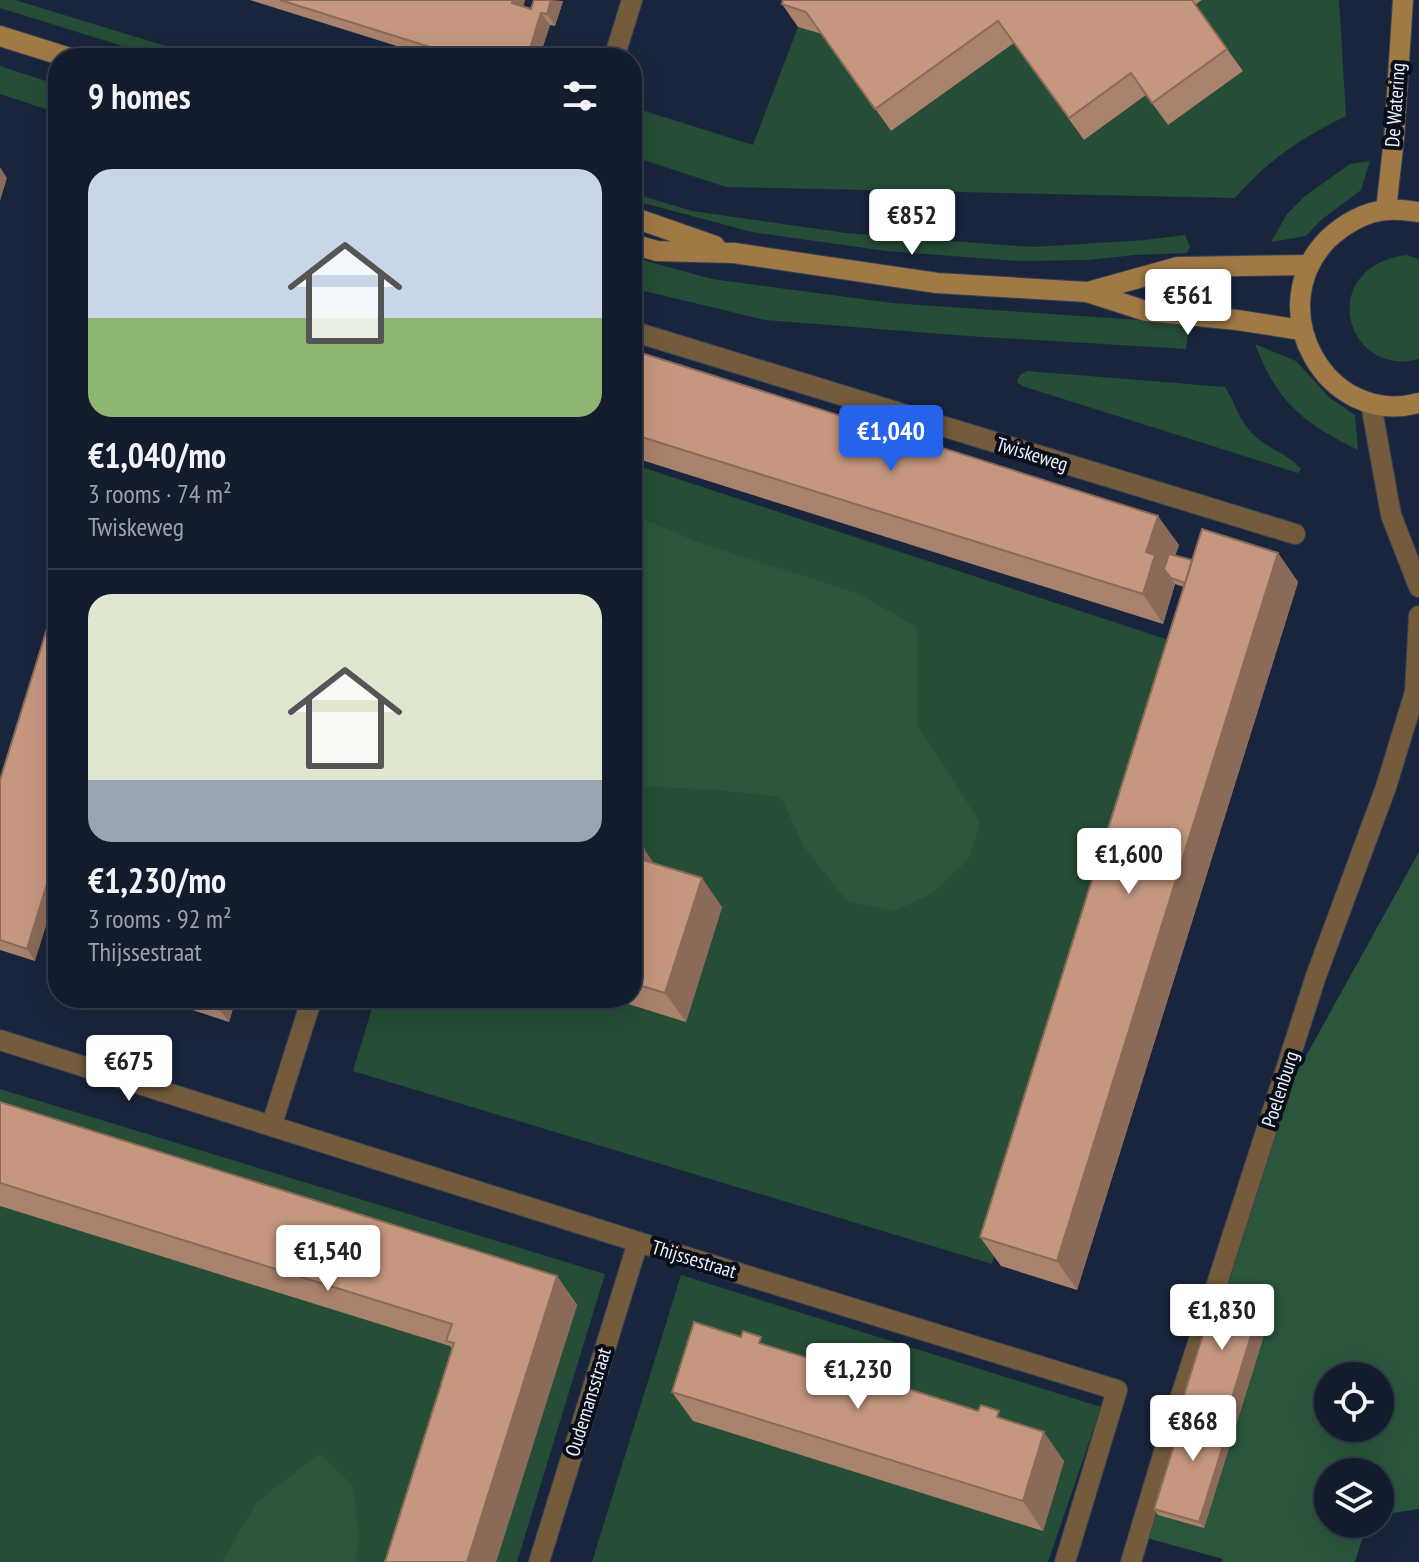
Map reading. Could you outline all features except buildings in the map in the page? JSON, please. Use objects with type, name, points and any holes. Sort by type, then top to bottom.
[{"type":"main road","name":"De Watering","points":[[1386,210],[1403,0]]},
{"type":"main road","points":[[0,36],[48,51]]},
{"type":"main road","points":[[1419,212],[1386,210],[1359,217],[1340,227],[1309,265],[1299,296],[1301,330],[1315,362],[1339,388],[1371,404],[1407,406],[1419,403]]},
{"type":"main road","points":[[642,221],[734,253]]},
{"type":"main road","points":[[642,247],[657,251],[734,253],[937,283],[1087,292],[1146,311],[1301,330]]},
{"type":"main road","points":[[1087,292],[1178,267],[1309,265]]},
{"type":"street","points":[[617,48],[632,0]]},
{"type":"street","name":"Twiskeweg","points":[[642,334],[1295,534]]},
{"type":"street","points":[[1371,404],[1391,515],[1419,587]]},
{"type":"street","name":"Poelenburg","points":[[1131,1562],[1177,1408],[1316,976],[1386,787],[1415,692],[1419,616]]},
{"type":"street","points":[[272,1124],[309,1008]]},
{"type":"street","name":"Thijssestraat","points":[[0,1040],[1117,1390],[1065,1562]]},
{"type":"street","name":"Oudemansstraat","points":[[539,1562],[638,1242]]},
{"type":"green space","points":[[0,0],[15,0],[172,48],[129,48],[0,8]]},
{"type":"green space","points":[[1202,0],[1339,0],[1346,116],[1286,151],[1235,198],[726,187],[642,159],[642,110],[753,145],[798,27],[822,34],[891,131],[1014,43],[1084,140],[1146,95],[1168,125],[1195,5]]},
{"type":"green space","points":[[0,66],[48,82],[48,110],[0,94]]},
{"type":"green space","points":[[1370,161],[1361,190],[1321,220],[1306,236],[1271,242],[1287,214],[1305,196],[1350,164]]},
{"type":"green space","points":[[642,196],[692,211],[846,233],[1033,247],[1185,235],[1190,247],[1187,253],[1018,261],[886,251],[752,232],[642,203]]},
{"type":"green space","points":[[1406,255],[1419,259],[1419,359],[1394,361],[1373,353],[1359,338],[1351,319],[1350,299],[1359,280],[1377,264]]},
{"type":"green space","points":[[642,260],[712,279],[892,303],[1182,323],[1188,332],[1186,349],[765,320],[642,290]]},
{"type":"green space","points":[[1255,344],[1296,361],[1330,398],[1355,415],[1358,450],[1322,430],[1294,409],[1273,381]]},
{"type":"green space","points":[[1027,371],[1225,387],[1250,431],[1301,469],[1298,473],[1022,386],[1017,382],[1020,375]]},
{"type":"green space","points":[[642,467],[1178,643],[992,1264],[353,1071],[372,1008],[642,1008]]},
{"type":"green space","points":[[642,518],[697,542],[857,593],[917,627],[917,726],[980,822],[969,859],[931,894],[894,911],[847,901],[804,847],[781,797],[642,786]]},
{"type":"green space","points":[[1419,852],[1419,1509],[1394,1513],[1394,1458],[1314,1458],[1314,1538],[1363,1538],[1355,1562],[1222,1562],[1223,1559],[1132,1534],[1291,1083]]},
{"type":"green space","points":[[0,1089],[605,1274],[517,1562],[0,1562]]},
{"type":"green space","points":[[681,1275],[1101,1407],[1048,1562],[592,1562]]},
{"type":"green space","points":[[319,1454],[353,1485],[359,1536],[355,1562],[222,1562],[257,1502]]}]
